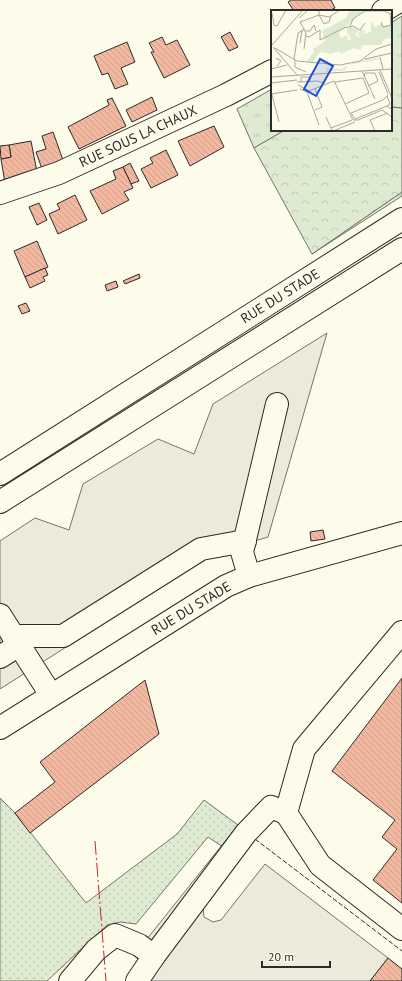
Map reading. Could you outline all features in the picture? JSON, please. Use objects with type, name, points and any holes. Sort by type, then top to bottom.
[{"type":"main road","points":[[385,10],[401,0]]},
{"type":"main road","name":"RUE SOUS LA CHAUX","points":[[0,194],[59,173],[226,96],[271,72]]},
{"type":"main road","name":"RUE DU STADE","points":[[0,474],[402,219]]},
{"type":"main road","name":"RUE DU STADE","points":[[0,502],[402,249]]},
{"type":"main road","points":[[249,576],[242,552],[277,404]]},
{"type":"main road","name":"RUE DU STADE","points":[[0,728],[226,586],[249,576],[402,533]]},
{"type":"main road","points":[[0,657],[16,640],[63,636],[202,549],[245,541]]},
{"type":"main road","points":[[0,615],[51,695]]},
{"type":"main road","points":[[286,813],[304,749],[402,632]]},
{"type":"main road","points":[[137,981],[246,833],[271,807],[286,813],[320,865],[402,929]]},
{"type":"main road","points":[[70,981],[96,950],[115,936],[139,945],[154,956]]},
{"type":"green space","points":[[402,16],[402,108],[392,107],[392,22]]},
{"type":"green space","points":[[271,90],[271,131],[283,131],[254,148],[237,109]]},
{"type":"green space","points":[[392,107],[402,108],[402,192],[312,254],[254,148],[283,131],[392,131]]},
{"type":"green space","points":[[402,192],[402,196],[312,254]]},
{"type":"green space","points":[[0,798],[15,813],[86,903],[177,834],[204,800],[238,825],[223,847],[208,837],[136,924],[120,922],[107,925],[47,981],[0,981]]},
{"type":"shaded area","points":[[327,333],[268,537],[218,552],[0,689],[0,541],[35,518],[69,530],[83,484],[158,439],[194,454],[213,404]]},
{"type":"shaded area","points":[[238,825],[203,908],[204,917],[213,922],[221,920],[265,864],[388,958],[370,981],[149,981],[135,954]]},
{"type":"building","points":[[291,0],[331,0],[335,8],[331,10],[293,10],[288,2]]},
{"type":"building","points":[[230,32],[238,47],[229,51],[221,37]]},
{"type":"building","points":[[162,37],[166,45],[177,40],[190,65],[164,78],[151,52],[154,52],[149,43]]},
{"type":"building","points":[[127,42],[135,62],[121,68],[128,84],[115,89],[108,73],[102,75],[94,56]]},
{"type":"building","points":[[152,97],[157,110],[132,122],[126,110]]},
{"type":"building","points":[[112,98],[126,126],[79,149],[68,127],[109,105],[107,100]]},
{"type":"building","points":[[214,126],[224,147],[190,166],[178,141]]},
{"type":"building","points":[[53,132],[63,160],[42,169],[36,152],[46,149],[42,136]]},
{"type":"building","points":[[31,141],[38,177],[5,183],[1,159],[11,157],[9,145]]},
{"type":"building","points":[[9,145],[11,157],[1,159],[0,146]]},
{"type":"building","points":[[166,150],[178,175],[151,188],[141,169],[153,163],[150,158]]},
{"type":"building","points":[[130,163],[139,181],[131,184],[123,167]]},
{"type":"building","points":[[123,167],[133,188],[124,192],[129,200],[102,214],[90,191],[116,179],[113,171]]},
{"type":"building","points":[[75,195],[87,220],[58,234],[49,214],[60,209],[57,204]]},
{"type":"building","points":[[39,203],[47,220],[37,225],[29,207]]},
{"type":"building","points":[[37,241],[48,267],[25,277],[14,251]]},
{"type":"building","points":[[45,268],[48,275],[43,277],[45,281],[30,288],[25,277]]},
{"type":"building","points":[[139,274],[140,278],[125,284],[123,281]]},
{"type":"building","points":[[116,281],[118,287],[107,291],[105,285]]},
{"type":"building","points":[[26,303],[30,311],[22,314],[18,306]]},
{"type":"building","points":[[323,530],[325,539],[311,541],[310,532]]},
{"type":"building","points":[[402,678],[402,903],[373,880],[397,849],[382,837],[395,820],[332,771]]},
{"type":"building","points":[[145,680],[159,734],[30,833],[15,813],[55,782],[40,762]]},
{"type":"building","points":[[388,958],[402,969],[402,981],[370,981]]},
{"type":"fence","points":[[255,839],[402,951]]},
{"type":"power","points":[[95,841],[106,981]]}]
